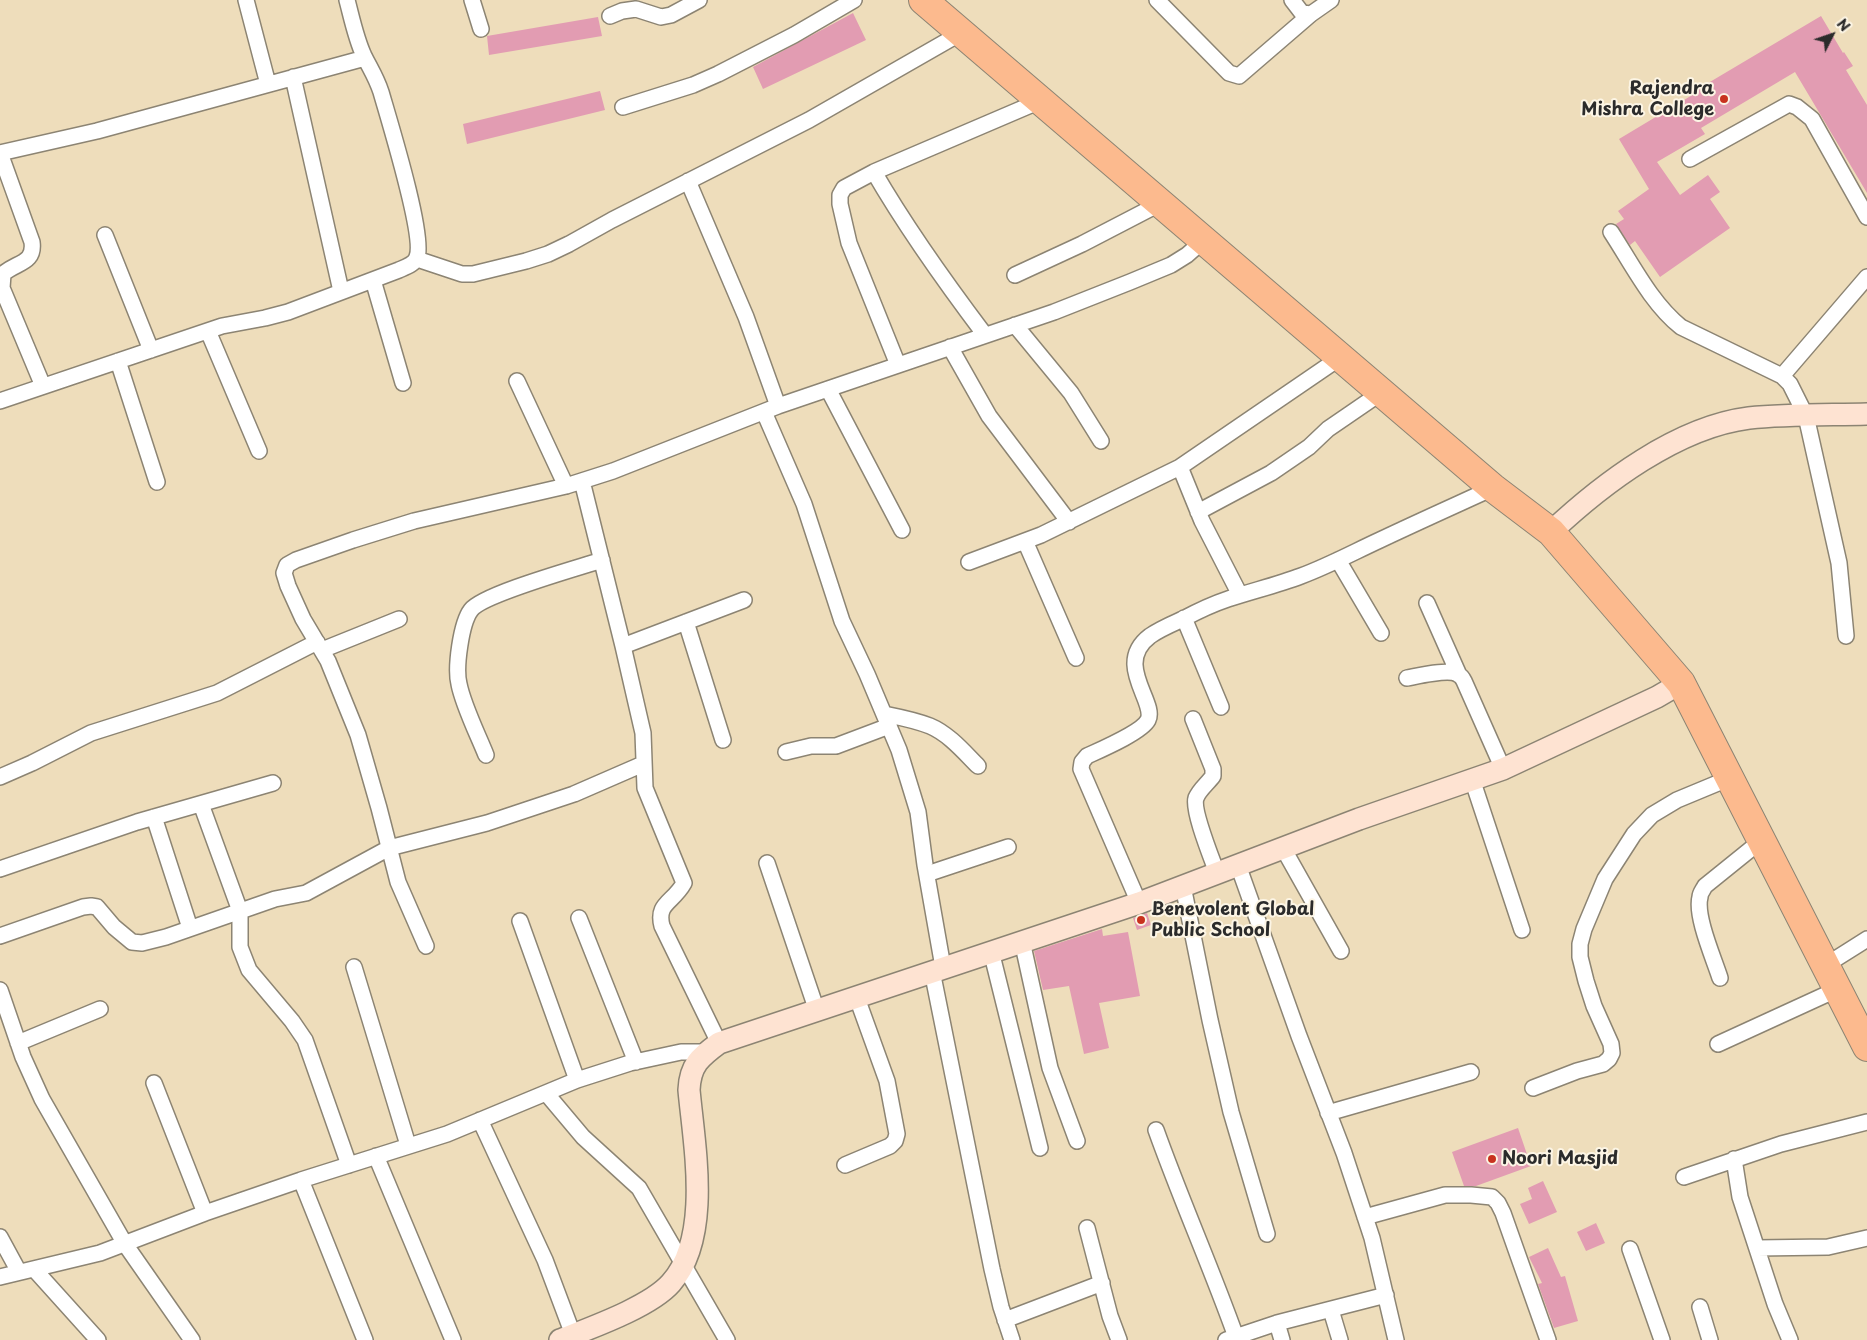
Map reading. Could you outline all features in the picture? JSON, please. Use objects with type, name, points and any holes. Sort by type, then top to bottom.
[{"type":"highway","points":[[923,0],[1493,488],[1551,532],[1680,683],[1826,966],[1852,1002],[1867,1047]]},
{"type":"street","points":[[246,0],[268,84]]},
{"type":"street","points":[[0,402],[208,330],[265,318],[341,292],[412,264],[417,259],[418,238],[410,197],[376,76],[365,58],[347,0]]},
{"type":"street","points":[[472,0],[481,28]]},
{"type":"street","points":[[610,16],[622,11],[636,9],[661,16],[671,14],[699,0]]},
{"type":"street","points":[[623,107],[693,85],[718,74],[854,0]]},
{"type":"street","points":[[1157,0],[1229,73],[1239,76],[1311,14],[1331,0]]},
{"type":"street","points":[[1292,0],[1302,13],[1311,14]]},
{"type":"street","points":[[417,259],[462,274],[473,274],[526,261],[562,247],[810,120],[961,33]]},
{"type":"street","points":[[43,386],[2,288],[3,274],[31,256],[33,249],[0,153],[97,131],[365,58]]},
{"type":"street","points":[[293,77],[341,292]]},
{"type":"street","points":[[898,364],[849,243],[840,204],[840,195],[844,188],[874,172],[1040,101]]},
{"type":"street","points":[[1690,159],[1789,104],[1797,107],[1812,119],[1867,217]]},
{"type":"street","points":[[874,172],[897,211],[985,335]]},
{"type":"street","points":[[688,181],[746,318],[778,406]]},
{"type":"street","points":[[1015,275],[1082,244],[1161,203]]},
{"type":"street","points":[[1611,232],[1670,318],[1681,327],[1782,376],[1790,384],[1806,416],[1839,563],[1846,636]]},
{"type":"street","points":[[105,235],[151,350]]},
{"type":"street","points":[[426,946],[398,882],[358,735],[332,670],[303,619],[284,574],[287,565],[353,540],[414,521],[566,486],[613,471],[778,406],[1054,312],[1171,265],[1187,255],[1204,240]]},
{"type":"street","points":[[1782,376],[1867,277]]},
{"type":"street","points":[[372,280],[404,383]]},
{"type":"street","points":[[1015,325],[1071,393],[1101,441]]},
{"type":"street","points":[[208,330],[259,451]]},
{"type":"street","points":[[950,347],[990,416],[1070,522]]},
{"type":"street","points":[[969,562],[1070,522],[1180,467],[1341,357]]},
{"type":"street","points":[[118,361],[157,482]]},
{"type":"street","points":[[517,381],[566,486]]},
{"type":"street","points":[[828,389],[902,530]]},
{"type":"street","points":[[1198,512],[1271,474],[1309,447],[1328,429],[1382,392]]},
{"type":"street","points":[[764,412],[804,504],[842,621],[899,750],[918,812],[938,969],[992,1269],[1012,1340]]},
{"type":"street","points":[[1551,532],[1578,506],[1640,461],[1676,441],[1706,428],[1748,418],[1867,414]]},
{"type":"street","points":[[1180,467],[1198,512],[1240,595]]},
{"type":"street","points":[[582,481],[643,733],[645,788],[684,883],[675,897],[661,910],[662,926],[713,1048]]},
{"type":"street","points":[[1139,902],[1081,769],[1082,762],[1087,756],[1130,734],[1144,725],[1149,718],[1150,712],[1136,676],[1135,662],[1137,652],[1149,637],[1184,618],[1218,603],[1301,576],[1338,560],[1493,488]]},
{"type":"street","points":[[1025,541],[1076,658]]},
{"type":"street","points":[[486,755],[459,686],[456,670],[467,617],[472,609],[492,596],[602,560]]},
{"type":"street","points":[[1338,560],[1381,632]]},
{"type":"street","points":[[623,646],[744,600]]},
{"type":"street","points":[[1426,603],[1464,681],[1503,769]]},
{"type":"street","points":[[1184,618],[1222,707]]},
{"type":"street","points":[[0,777],[32,764],[91,733],[217,693],[320,646],[399,619]]},
{"type":"street","points":[[686,622],[723,740]]},
{"type":"street","points":[[1407,678],[1443,672],[1459,674]]},
{"type":"street","points":[[0,1277],[100,1253],[205,1213],[301,1180],[447,1134],[577,1080],[636,1062],[681,1052],[713,1048],[938,969],[1139,902],[1359,819],[1503,769],[1657,697],[1680,683]]},
{"type":"street","points":[[786,752],[811,746],[836,746],[887,720],[930,726],[959,746],[978,766]]},
{"type":"street","points":[[1193,720],[1213,769],[1213,776],[1197,796],[1195,802],[1198,817],[1217,873]]},
{"type":"street","points":[[0,936],[83,907],[91,906],[97,907],[119,932],[132,942],[142,943],[275,899],[306,892],[317,888],[389,848],[487,823],[574,794],[643,764]]},
{"type":"street","points":[[1533,1088],[1577,1071],[1602,1064],[1609,1059],[1612,1053],[1611,1044],[1594,1006],[1580,957],[1580,944],[1591,909],[1605,879],[1634,834],[1652,815],[1677,800],[1730,778]]},
{"type":"street","points":[[1472,779],[1522,930]]},
{"type":"street","points":[[0,869],[154,817],[274,783]]},
{"type":"street","points":[[201,804],[240,911],[240,946],[244,961],[249,970],[292,1021],[305,1040],[349,1165]]},
{"type":"street","points":[[154,817],[190,928]]},
{"type":"street","points":[[1720,978],[1703,926],[1699,903],[1700,895],[1705,886],[1762,840]]},
{"type":"street","points":[[926,874],[1008,847]]},
{"type":"street","points":[[1284,848],[1341,951]]},
{"type":"street","points":[[767,863],[817,1011]]},
{"type":"street","points":[[1238,865],[1372,1238],[1396,1340]]},
{"type":"street","points":[[1183,886],[1231,1112],[1267,1234]]},
{"type":"street","points":[[579,918],[636,1062]]},
{"type":"street","points":[[520,921],[577,1080]]},
{"type":"street","points":[[1826,966],[1867,939]]},
{"type":"street","points":[[1022,941],[1050,1068],[1077,1141]]},
{"type":"street","points":[[991,951],[1040,1148]]},
{"type":"street","points":[[354,967],[408,1145]]},
{"type":"street","points":[[0,990],[23,1057],[42,1099],[125,1244],[192,1340]]},
{"type":"street","points":[[845,1165],[890,1146],[895,1141],[896,1134],[887,1081],[857,998]]},
{"type":"street","points":[[1718,1044],[1852,1002]]},
{"type":"street","points":[[18,1043],[100,1009]]},
{"type":"street","points":[[480,1120],[545,1260],[569,1338],[622,1314],[654,1296],[671,1284],[683,1266],[693,1238],[697,1193],[697,1172],[688,1090],[694,1065],[713,1048]]},
{"type":"street","points":[[1328,1113],[1471,1072]]},
{"type":"street","points":[[154,1083],[205,1213]]},
{"type":"street","points":[[546,1093],[583,1137],[639,1188],[727,1340]]},
{"type":"street","points":[[1684,1177],[1799,1139],[1867,1122]]},
{"type":"street","points":[[1156,1130],[1181,1199],[1212,1272],[1231,1338],[1277,1323],[1386,1295]]},
{"type":"street","points":[[376,1156],[453,1340]]},
{"type":"street","points":[[1734,1159],[1740,1197],[1775,1304],[1790,1340]]},
{"type":"street","points":[[301,1180],[365,1340]]},
{"type":"street","points":[[1365,1217],[1445,1195],[1492,1197],[1498,1203],[1503,1213],[1548,1340]]},
{"type":"street","points":[[1087,1228],[1118,1340]]},
{"type":"street","points":[[0,1237],[26,1270],[98,1340]]},
{"type":"street","points":[[1757,1248],[1828,1247],[1867,1238]]},
{"type":"street","points":[[1630,1249],[1662,1340]]},
{"type":"street","points":[[1005,1320],[1102,1283]]},
{"type":"street","points":[[1700,1307],[1710,1340]]},
{"type":"street","points":[[1331,1310],[1340,1340]]},
{"type":"street","points":[[1277,1323],[1282,1340]]},
{"type":"building","points":[[853,13],[866,40],[763,89],[753,67]]},
{"type":"building","points":[[1821,16],[1853,66],[1846,70],[1867,105],[1867,193],[1795,72],[1701,128],[1705,134],[1657,162],[1680,195],[1708,175],[1720,192],[1710,199],[1730,228],[1660,277],[1635,241],[1630,245],[1616,224],[1624,219],[1618,211],[1649,189],[1619,139],[1694,94],[1693,92]]},
{"type":"building","points":[[598,17],[602,36],[489,55],[487,36]]},
{"type":"building","points":[[600,91],[605,110],[467,144],[463,124]]},
{"type":"building","name":"Benevolent Global Public School","points":[[1147,913],[1151,925],[1137,930],[1133,918]]},
{"type":"building","points":[[1102,929],[1103,936],[1128,932],[1140,996],[1099,1003],[1109,1048],[1084,1054],[1069,986],[1043,990],[1034,951]]},
{"type":"building","name":"Noori Masjid","points":[[1518,1128],[1531,1166],[1476,1186],[1464,1186],[1452,1152]]},
{"type":"building","points":[[1543,1181],[1557,1212],[1529,1224],[1520,1204],[1532,1199],[1528,1188]]},
{"type":"building","points":[[1596,1223],[1605,1243],[1586,1251],[1577,1232]]},
{"type":"building","points":[[1548,1248],[1561,1277],[1565,1276],[1578,1321],[1554,1328],[1538,1284],[1542,1283],[1529,1257]]},
{"type":"place","name":"Rajendra Mishra College","points":[[1724,99]]},
{"type":"place","name":"Benevolent Global Public School","points":[[1141,920]]},
{"type":"place","name":"Noori Masjid","points":[[1492,1159]]}]
